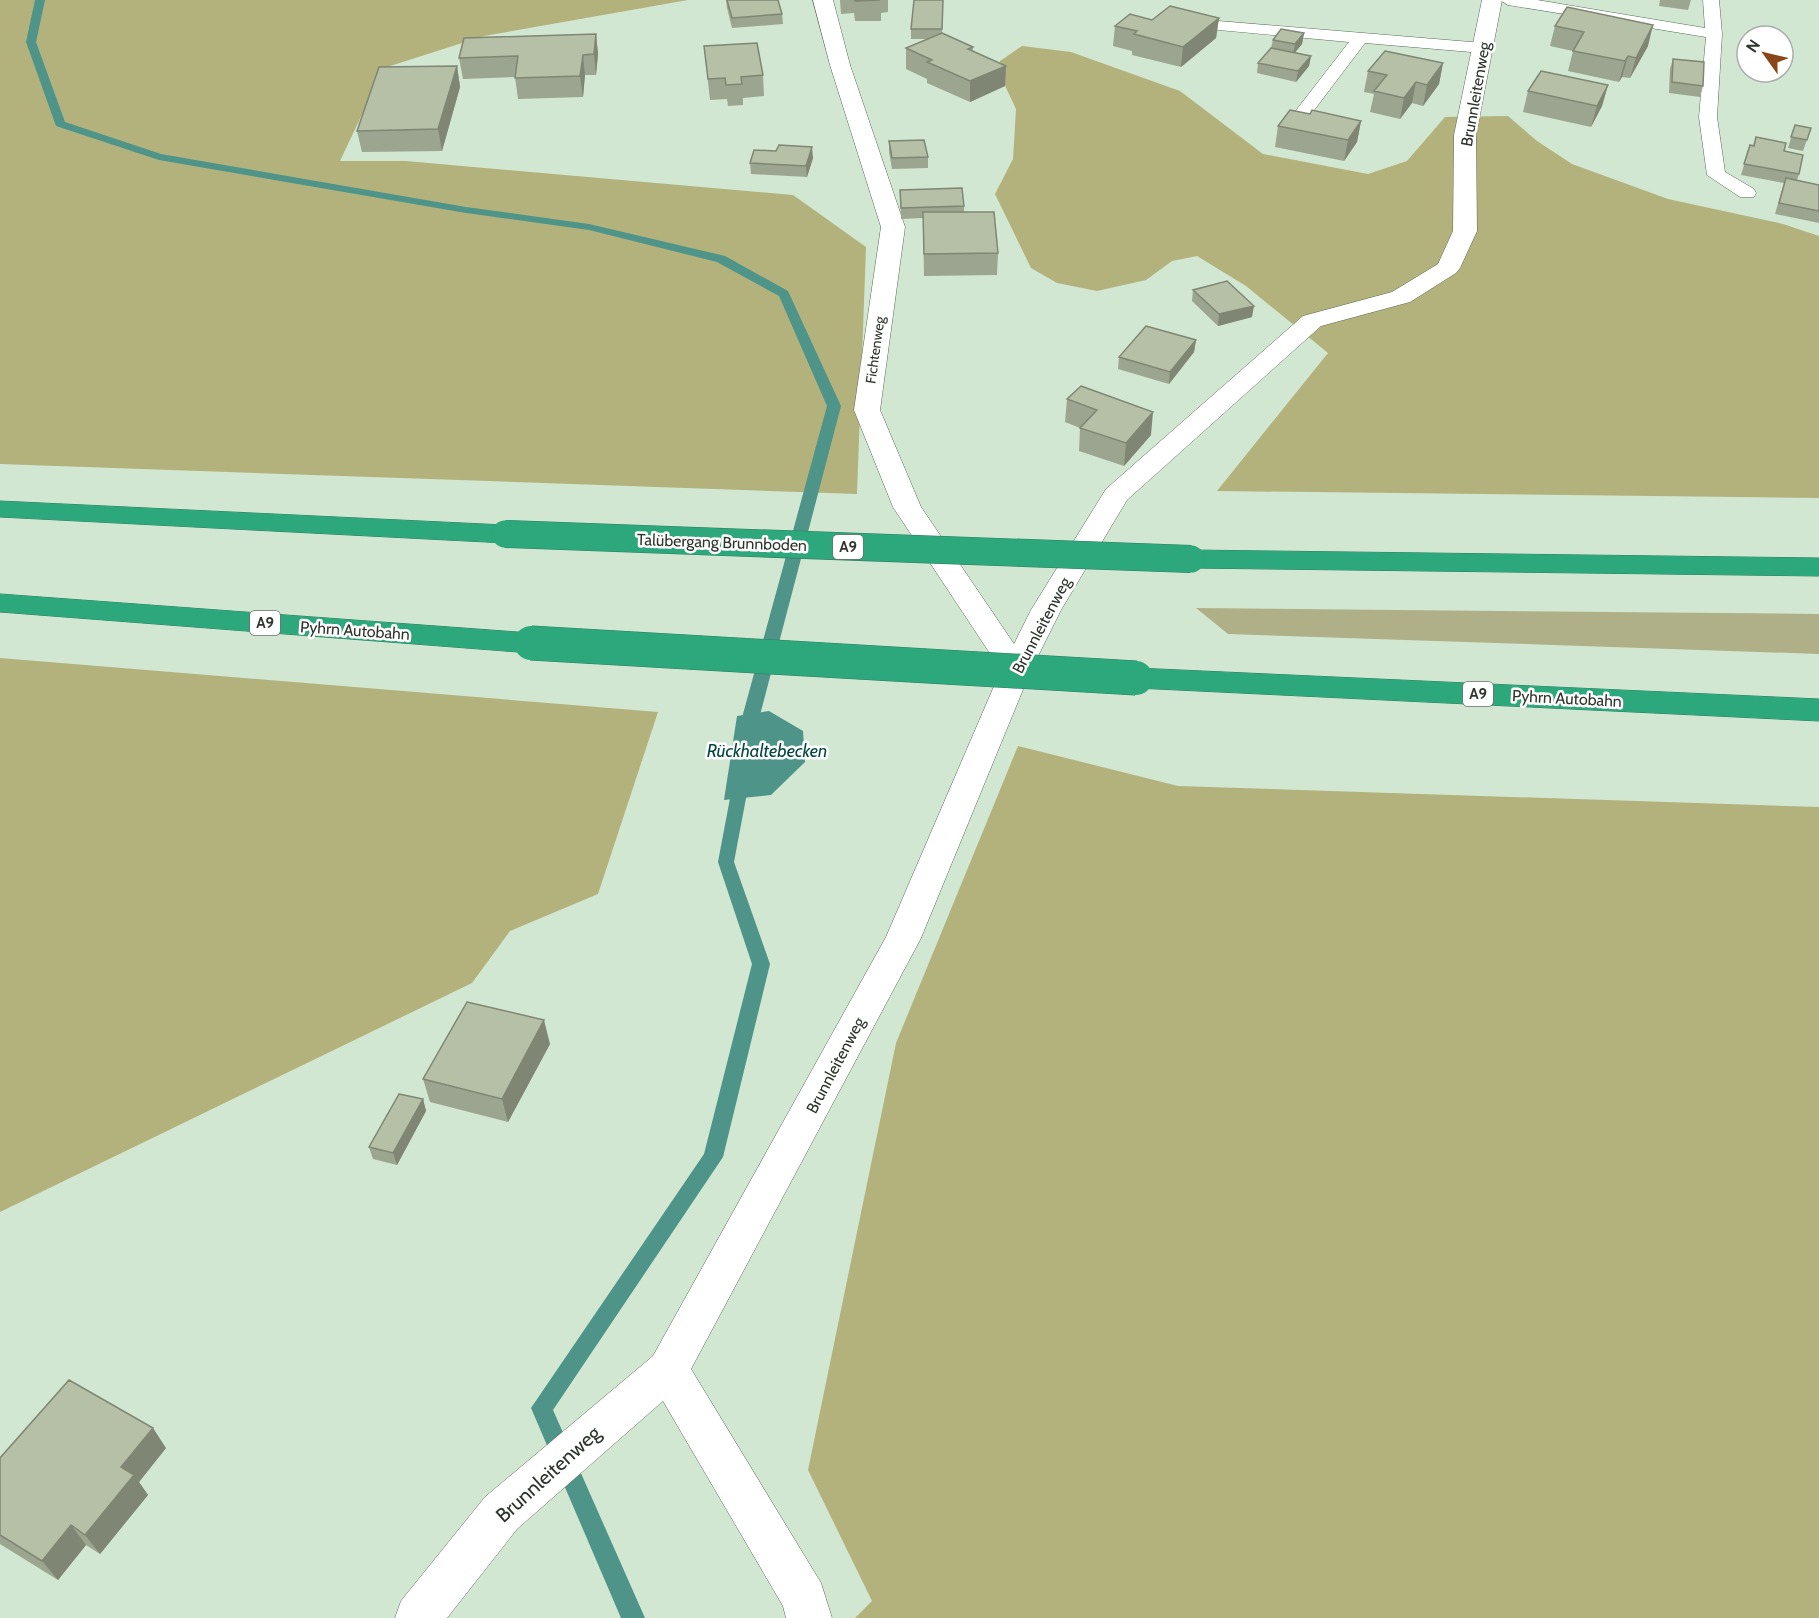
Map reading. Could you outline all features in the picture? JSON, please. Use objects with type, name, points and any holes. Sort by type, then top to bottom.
[{"type":"highway","name":"Talübergang Brunnboden","points":[[0,509],[505,534],[1191,559],[1819,567]]},
{"type":"highway","name":"Pyhrn Autobahn","points":[[0,603],[531,643],[1136,678],[1819,710]]},
{"type":"street","name":"Fichtenweg","points":[[823,0],[840,65],[892,227],[867,410],[907,507],[1016,670]]},
{"type":"street","name":"Brunnleitenweg","points":[[418,1618],[501,1512],[668,1370],[903,938],[1016,670],[1046,610],[1116,495],[1312,321],[1401,297],[1448,268],[1465,231],[1465,135],[1492,0]]},
{"type":"street","points":[[668,1370],[805,1599],[809,1618]]},
{"type":"lane","points":[[1508,0],[1714,34]]},
{"type":"lane","points":[[1711,0],[1714,34],[1708,117],[1716,175],[1748,193]]},
{"type":"lane","points":[[1165,22],[1483,48]]},
{"type":"lane","points":[[1302,114],[1360,39]]},
{"type":"green space","points":[[1196,608],[1819,614],[1819,654],[1228,634]]},
{"type":"shaded area","points":[[0,0],[688,0],[484,36],[384,68],[340,161],[406,161],[793,195],[866,247],[857,494],[0,464]]},
{"type":"shaded area","points":[[1022,46],[1071,52],[1180,91],[1263,154],[1368,174],[1407,161],[1445,117],[1508,116],[1537,141],[1572,164],[1668,199],[1783,224],[1819,236],[1819,498],[1217,491],[1328,353],[1246,286],[1197,256],[1172,261],[1146,280],[1097,291],[1057,283],[1031,268],[995,194],[1013,159],[1016,109],[1000,75],[1000,61]]},
{"type":"shaded area","points":[[0,658],[658,712],[598,894],[510,931],[472,983],[0,1212]]},
{"type":"shaded area","points":[[1018,746],[1178,786],[1819,807],[1819,1618],[855,1618],[872,1601],[808,1470],[896,1043]]},
{"type":"water","name":"Rückhaltebecken","points":[[769,711],[803,731],[805,762],[771,795],[724,800],[737,716]]},
{"type":"building","points":[[727,0],[778,0],[782,14],[732,18]]},
{"type":"building","points":[[914,0],[943,0],[942,29],[911,29]]},
{"type":"building","points":[[1170,6],[1219,18],[1183,47],[1134,34],[1137,31],[1115,26],[1130,14],[1152,20]]},
{"type":"building","points":[[1567,7],[1653,25],[1636,58],[1628,56],[1625,61],[1573,51],[1584,32],[1555,26]]},
{"type":"building","points":[[1281,29],[1304,33],[1295,44],[1273,40]]},
{"type":"building","points":[[942,33],[973,47],[968,49],[1006,66],[970,81],[927,62],[932,60],[906,48]]},
{"type":"building","points":[[596,34],[594,54],[583,55],[580,76],[515,78],[518,56],[459,58],[464,38]]},
{"type":"building","points":[[757,43],[763,75],[741,77],[742,84],[726,85],[725,78],[708,79],[704,46]]},
{"type":"building","points":[[1271,48],[1311,56],[1298,71],[1258,63]]},
{"type":"building","points":[[1385,51],[1443,63],[1427,85],[1416,82],[1404,98],[1374,91],[1387,75],[1368,71]]},
{"type":"building","points":[[1673,59],[1704,62],[1703,86],[1672,82]]},
{"type":"building","points":[[457,66],[438,129],[357,131],[379,67]]},
{"type":"building","points":[[1541,71],[1608,85],[1597,106],[1528,91]]},
{"type":"building","points":[[1290,110],[1310,114],[1312,110],[1361,121],[1348,140],[1278,126]]},
{"type":"building","points":[[1795,125],[1811,128],[1807,140],[1791,137]]},
{"type":"building","points":[[1756,137],[1786,143],[1784,151],[1803,155],[1799,174],[1744,164],[1750,145],[1754,146]]},
{"type":"building","points":[[924,140],[928,157],[892,158],[889,141]]},
{"type":"building","points":[[779,145],[812,147],[806,166],[750,163],[754,150],[776,151]]},
{"type":"building","points":[[1786,178],[1819,185],[1819,211],[1779,203]]},
{"type":"building","points":[[962,188],[964,206],[901,208],[900,190]]},
{"type":"building","points":[[923,212],[994,212],[998,253],[924,254]]},
{"type":"building","points":[[1227,281],[1254,306],[1219,314],[1193,290]]},
{"type":"building","points":[[1146,326],[1196,340],[1170,372],[1119,357]]},
{"type":"building","points":[[1081,386],[1153,412],[1126,443],[1080,428],[1097,410],[1067,399]]},
{"type":"building","points":[[467,1002],[544,1020],[502,1099],[423,1079]]},
{"type":"building","points":[[399,1094],[423,1099],[393,1153],[369,1147]]},
{"type":"building","points":[[69,1380],[153,1428],[121,1467],[134,1475],[85,1535],[71,1525],[42,1561],[0,1535],[0,1458]]},
{"type":"waterway","points":[[40,0],[31,42],[60,124],[159,157],[466,210],[589,227],[721,259],[784,294],[834,406],[751,714],[748,734]]},
{"type":"waterway","points":[[633,1618],[542,1408],[713,1157],[761,964],[726,862],[742,777]]}]
